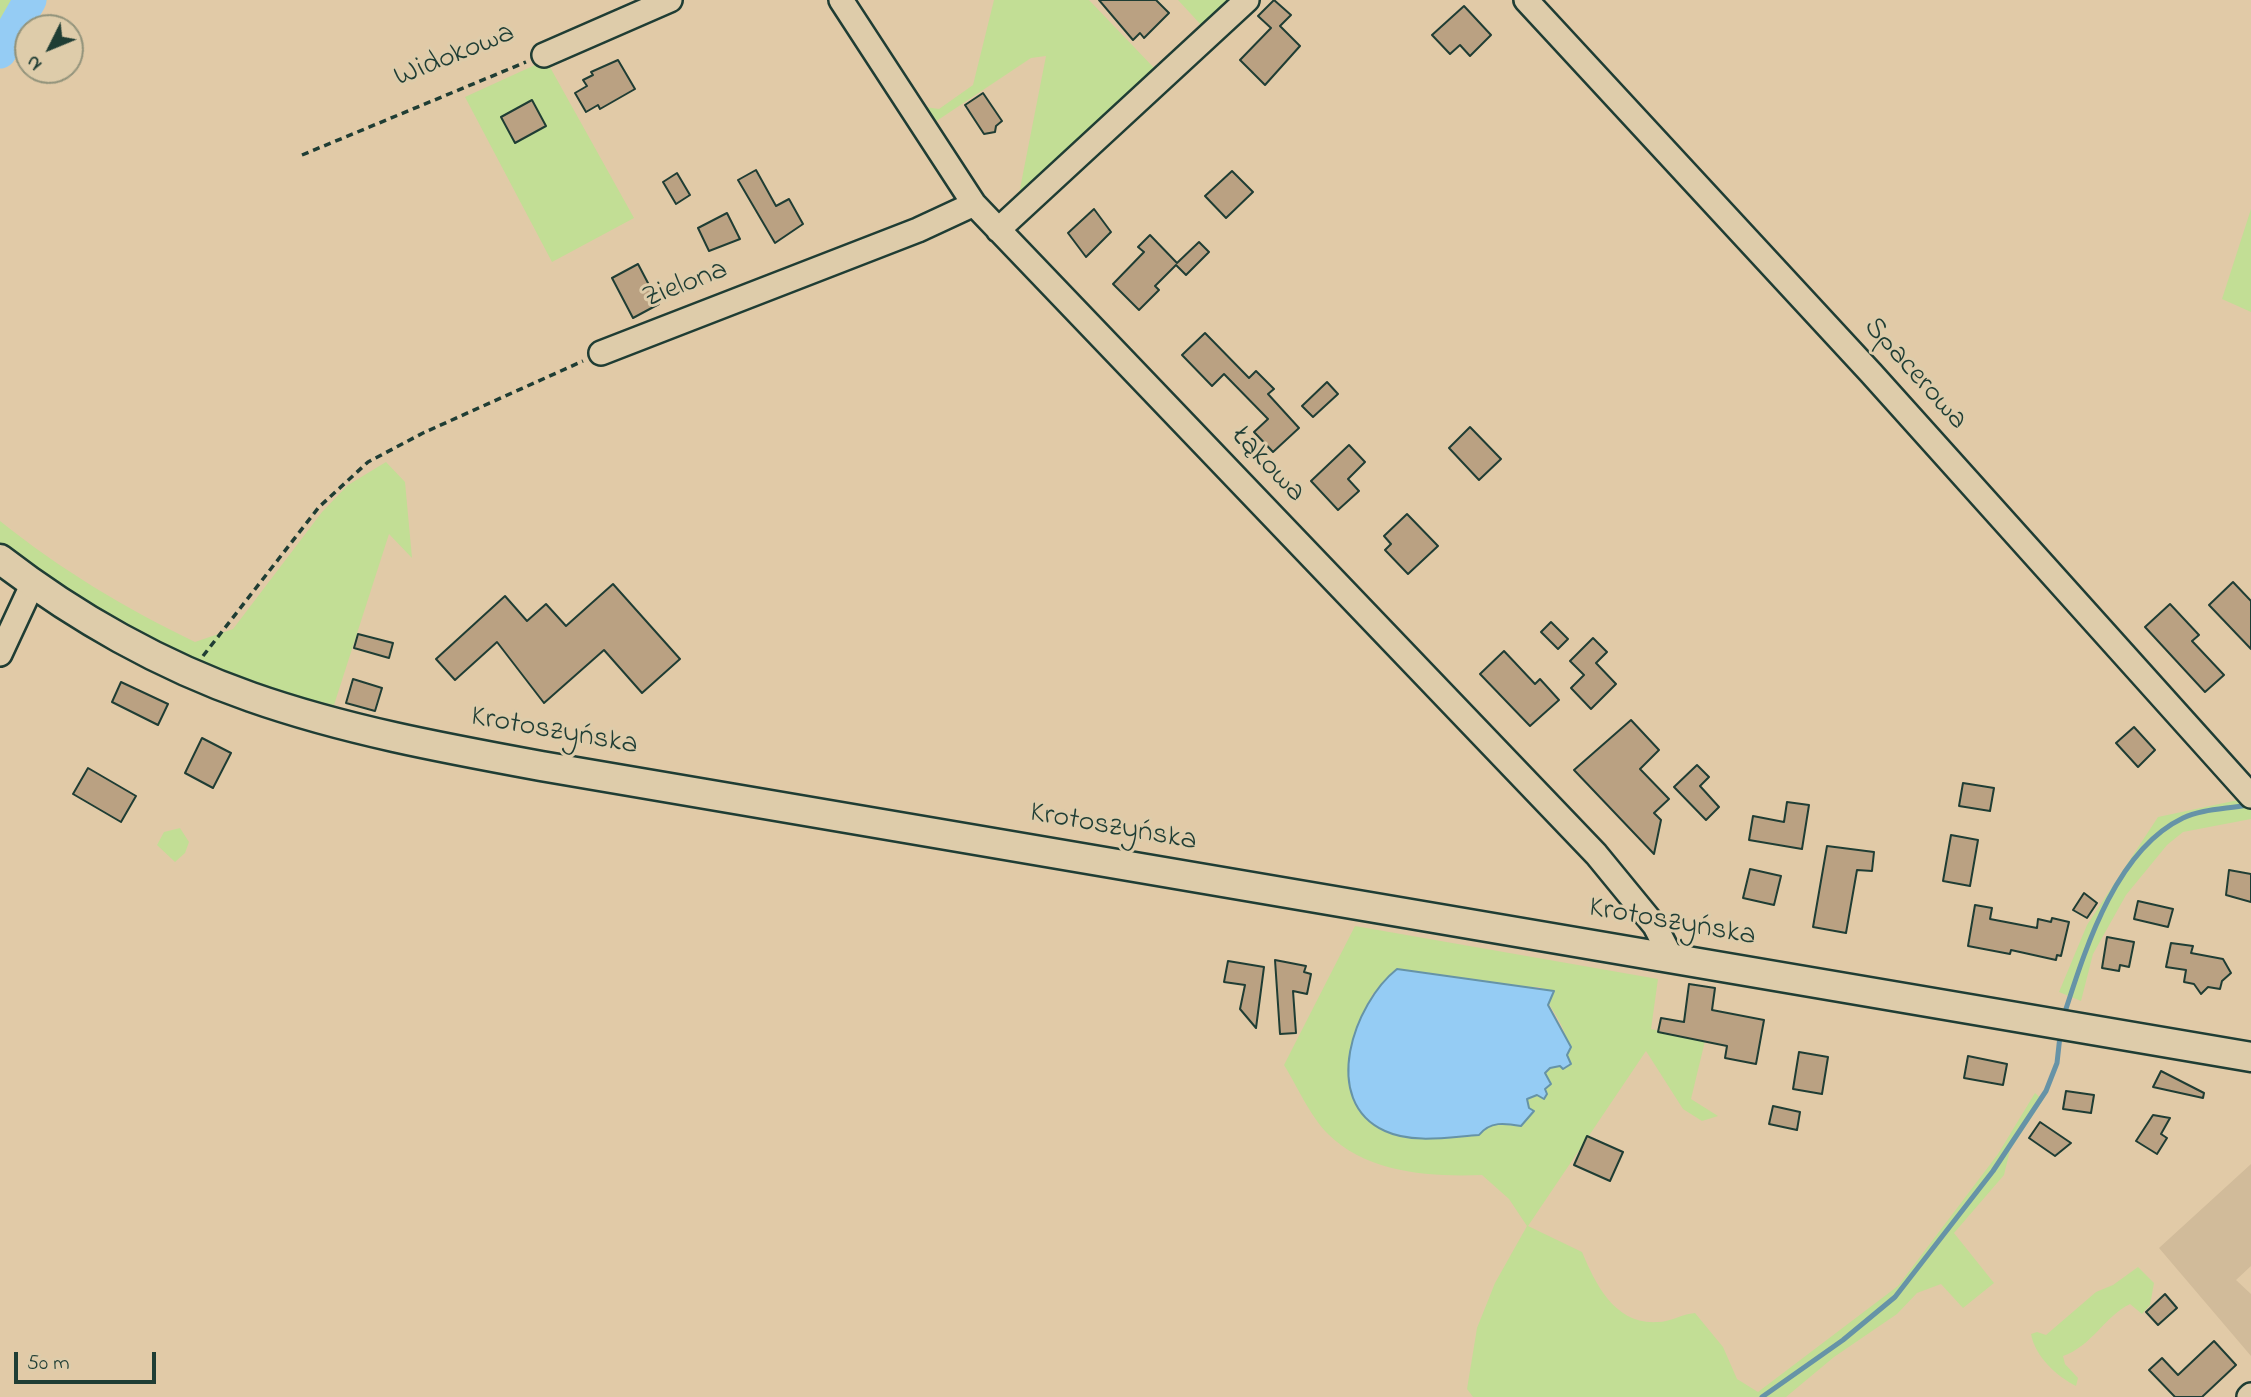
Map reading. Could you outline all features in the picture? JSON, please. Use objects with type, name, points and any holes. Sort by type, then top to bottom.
[{"type":"street","name":"Widokowa","points":[[544,55],[670,0]]},
{"type":"street","name":"Łąkowa","points":[[841,0],[974,204],[1596,854],[1655,926],[1671,957]]},
{"type":"street","points":[[998,230],[1247,0]]},
{"type":"street","name":"Spacerowa","points":[[1526,0],[1871,373],[2251,796]]},
{"type":"street","name":"Zielona","points":[[601,353],[906,235],[974,204]]},
{"type":"street","name":"Krotoszyńska","points":[[0,559],[118,636],[250,697],[324,720],[470,753],[2251,1057]]},
{"type":"street","points":[[0,654],[33,583]]},
{"type":"path","name":"Widokowa","points":[[302,155],[544,55]]},
{"type":"path","points":[[191,671],[318,507],[368,461],[423,433],[601,353]]},
{"type":"shaded area","points":[[2251,1164],[2251,1266],[2236,1280],[2251,1294],[2251,1356],[2159,1248]]},
{"type":"green space","points":[[0,0],[47,0],[37,14],[14,14],[14,45],[0,64]]},
{"type":"green space","points":[[994,0],[1089,0],[1157,71],[1018,199],[1046,56],[1031,58],[932,124],[925,107],[939,109],[973,85]]},
{"type":"green space","points":[[1178,0],[1231,0],[1203,27]]},
{"type":"green space","points":[[546,60],[634,218],[552,262],[465,97]]},
{"type":"green space","points":[[2251,209],[2251,312],[2222,299]]},
{"type":"green space","points":[[386,462],[405,482],[412,558],[389,534],[334,705],[252,687],[122,628],[0,550],[0,521],[46,556],[94,587],[195,642],[233,629],[322,512],[348,485]]},
{"type":"green space","points":[[2243,799],[2251,808],[2251,819],[2183,832],[2167,845],[2126,895],[2093,954],[2081,1001],[2059,992],[2087,925],[2158,817]]},
{"type":"green space","points":[[180,828],[189,842],[185,853],[175,862],[157,845],[164,832]]},
{"type":"green space","points":[[1355,926],[1658,979],[1651,1029],[1705,1041],[1691,1099],[1718,1116],[1702,1121],[1683,1109],[1646,1051],[1528,1226],[1582,1252],[1609,1301],[1630,1317],[1658,1322],[1695,1313],[1723,1347],[1737,1379],[1758,1392],[1898,1286],[1998,1154],[2035,1093],[2043,1100],[2010,1150],[2004,1175],[1954,1233],[1994,1283],[1963,1308],[1941,1284],[1917,1293],[1897,1314],[1834,1357],[1786,1397],[1473,1397],[1467,1389],[1477,1328],[1495,1283],[1527,1226],[1509,1199],[1482,1175],[1441,1175],[1400,1170],[1380,1165],[1344,1147],[1315,1119],[1284,1065]],"holes":[[[1540,987],[1565,1035],[1567,1045],[1560,1066],[1550,1068],[1545,1073],[1551,1084],[1527,1099],[1529,1108],[1534,1111],[1484,1128],[1362,1020],[1373,993]]]},
{"type":"green space","points":[[2138,1267],[2154,1283],[2150,1305],[2142,1314],[2130,1304],[2113,1316],[2090,1339],[2063,1356],[2065,1364],[2078,1378],[2076,1386],[2068,1382],[2042,1357],[2031,1334],[2037,1332],[2046,1335],[2096,1292],[2113,1285]]},
{"type":"water","points":[[1397,969],[1554,991],[1548,1005],[1571,1047],[1567,1055],[1571,1064],[1563,1069],[1560,1066],[1550,1068],[1545,1073],[1551,1084],[1545,1089],[1547,1094],[1544,1099],[1537,1095],[1527,1099],[1529,1108],[1534,1111],[1521,1126],[1498,1124],[1488,1127],[1479,1135],[1419,1139],[1385,1131],[1365,1117],[1353,1098],[1348,1076],[1350,1051],[1368,1004],[1381,984]]},
{"type":"building","points":[[1099,0],[1156,0],[1169,13],[1144,38],[1140,33],[1133,40]]},
{"type":"building","points":[[1274,0],[1291,15],[1280,26],[1300,46],[1265,85],[1240,60],[1271,28],[1258,16]]},
{"type":"building","points":[[1464,6],[1491,35],[1470,56],[1460,45],[1450,54],[1432,35]]},
{"type":"building","points":[[618,60],[635,89],[600,109],[598,105],[586,112],[575,93],[587,86],[583,80],[593,75],[591,72]]},
{"type":"building","points":[[983,93],[1002,121],[996,126],[995,132],[984,134],[965,105]]},
{"type":"building","points":[[532,100],[546,126],[515,143],[501,117]]},
{"type":"building","points":[[756,170],[776,206],[789,199],[803,224],[775,243],[738,180]]},
{"type":"building","points":[[1232,171],[1253,192],[1226,218],[1205,196]]},
{"type":"building","points":[[677,173],[690,195],[676,204],[663,182]]},
{"type":"building","points":[[1094,209],[1111,232],[1086,257],[1068,233]]},
{"type":"building","points":[[727,213],[740,239],[709,251],[698,228]]},
{"type":"building","points":[[1150,235],[1177,263],[1199,242],[1209,252],[1186,275],[1176,265],[1155,286],[1159,290],[1139,310],[1113,284],[1144,252],[1138,247]]},
{"type":"building","points":[[638,264],[659,304],[633,318],[612,278]]},
{"type":"building","points":[[1205,333],[1249,378],[1256,371],[1274,389],[1268,394],[1299,428],[1273,452],[1254,432],[1268,419],[1224,374],[1212,386],[1182,355]]},
{"type":"building","points":[[1327,382],[1338,394],[1313,417],[1302,406]]},
{"type":"building","points":[[1470,427],[1501,459],[1479,480],[1449,448]]},
{"type":"building","points":[[1349,445],[1365,462],[1348,479],[1359,491],[1338,510],[1311,481]]},
{"type":"building","points":[[1407,514],[1438,546],[1408,574],[1385,550],[1391,544],[1384,536]]},
{"type":"building","points":[[2233,582],[2251,601],[2251,649],[2209,605]]},
{"type":"building","points":[[613,584],[680,659],[642,693],[604,650],[544,703],[497,642],[455,680],[436,659],[505,596],[527,621],[546,604],[566,626]]},
{"type":"building","points":[[2170,604],[2199,635],[2192,641],[2224,675],[2205,692],[2145,627]]},
{"type":"building","points":[[1551,622],[1568,639],[1558,649],[1541,632]]},
{"type":"building","points":[[358,634],[393,643],[389,658],[354,648]]},
{"type":"building","points":[[1593,638],[1607,652],[1596,663],[1616,684],[1591,709],[1571,688],[1584,675],[1570,661]]},
{"type":"building","points":[[1504,651],[1535,684],[1540,679],[1559,700],[1530,726],[1480,674]]},
{"type":"building","points":[[353,679],[382,688],[375,711],[346,703]]},
{"type":"building","points":[[121,682],[168,704],[158,725],[112,702]]},
{"type":"building","points":[[1631,720],[1659,750],[1640,769],[1669,799],[1654,813],[1661,820],[1654,854],[1574,770]]},
{"type":"building","points":[[2134,727],[2155,750],[2138,767],[2116,743]]},
{"type":"building","points":[[202,738],[231,753],[213,788],[185,773]]},
{"type":"building","points":[[1697,765],[1709,777],[1700,786],[1719,807],[1706,820],[1674,787]]},
{"type":"building","points":[[88,768],[136,796],[121,822],[73,794]]},
{"type":"building","points":[[1963,783],[1994,788],[1990,811],[1959,806]]},
{"type":"building","points":[[1787,802],[1809,805],[1802,849],[1749,840],[1753,816],[1784,822]]},
{"type":"building","points":[[1951,835],[1978,840],[1970,886],[1943,881]]},
{"type":"building","points":[[1827,846],[1874,852],[1872,871],[1857,870],[1846,933],[1813,927]]},
{"type":"building","points":[[1750,869],[1781,876],[1774,905],[1743,898]]},
{"type":"building","points":[[2229,870],[2251,874],[2251,902],[2226,895]]},
{"type":"building","points":[[2084,893],[2097,903],[2087,918],[2073,910]]},
{"type":"building","points":[[2138,901],[2173,909],[2168,927],[2134,919]]},
{"type":"building","points":[[1975,905],[1992,908],[1990,919],[2037,928],[2038,919],[2051,922],[2052,918],[2069,922],[2061,956],[2057,955],[2056,960],[2011,950],[2010,954],[1968,946]]},
{"type":"building","points":[[2107,937],[2134,942],[2129,967],[2120,965],[2119,971],[2102,968]]},
{"type":"building","points":[[2171,943],[2193,946],[2191,953],[2223,959],[2231,973],[2222,981],[2220,989],[2208,987],[2201,994],[2194,984],[2184,982],[2186,970],[2166,967]]},
{"type":"building","points":[[1275,960],[1306,966],[1304,972],[1311,974],[1307,994],[1293,991],[1296,1033],[1280,1034]]},
{"type":"building","points":[[1228,961],[1264,967],[1256,1028],[1240,1009],[1245,985],[1224,982]]},
{"type":"building","points":[[1689,984],[1715,988],[1712,1010],[1764,1020],[1756,1064],[1725,1058],[1727,1046],[1658,1032],[1661,1018],[1684,1022]]},
{"type":"building","points":[[1799,1052],[1828,1057],[1822,1094],[1793,1089]]},
{"type":"building","points":[[1968,1056],[2007,1064],[2003,1085],[1964,1078]]},
{"type":"building","points":[[2161,1071],[2204,1093],[2203,1098],[2153,1087]]},
{"type":"building","points":[[2066,1091],[2094,1095],[2091,1113],[2063,1109]]},
{"type":"building","points":[[1773,1106],[1800,1112],[1797,1130],[1769,1124]]},
{"type":"building","points":[[2153,1115],[2170,1118],[2161,1134],[2167,1138],[2157,1154],[2136,1141]]},
{"type":"building","points":[[2040,1122],[2071,1143],[2055,1156],[2029,1138]]},
{"type":"building","points":[[1587,1136],[1623,1152],[1610,1181],[1574,1165]]},
{"type":"building","points":[[2165,1294],[2177,1308],[2158,1325],[2146,1312]]},
{"type":"building","points":[[2214,1341],[2236,1365],[2202,1397],[2175,1397],[2149,1370],[2162,1358],[2178,1375]]},
{"type":"waterway","points":[[0,52],[30,0]]},
{"type":"waterway","points":[[2065,1012],[2094,930],[2122,876],[2139,853],[2160,833],[2183,818],[2206,811],[2247,805]]},
{"type":"waterway","points":[[1762,1397],[1843,1340],[1895,1297],[1993,1171],[2046,1091],[2057,1063],[2060,1036]]}]
